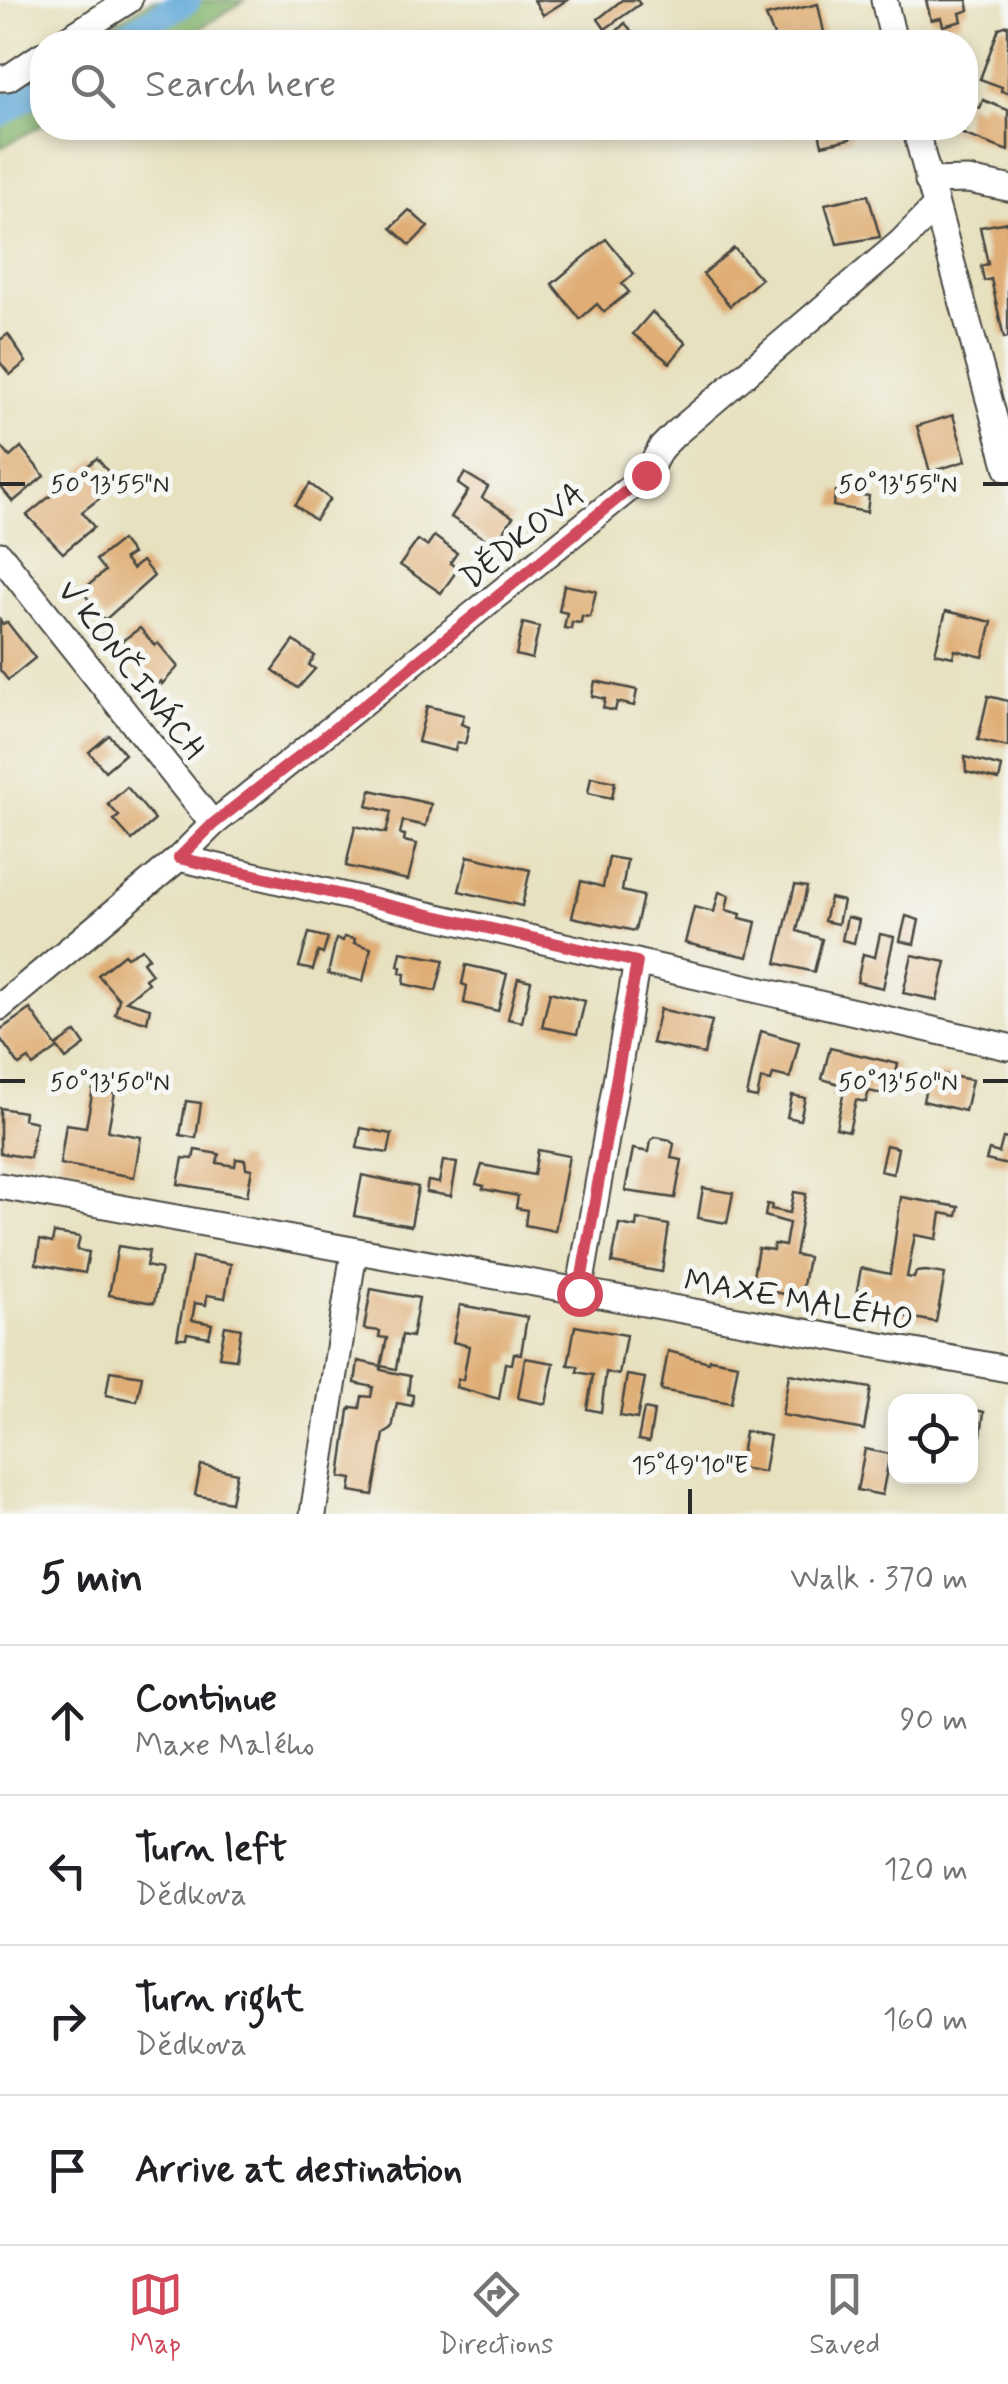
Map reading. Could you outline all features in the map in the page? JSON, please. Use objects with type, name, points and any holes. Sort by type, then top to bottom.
[{"type":"street","points":[[82,30],[129,0]]},
{"type":"street","points":[[884,0],[891,30]]},
{"type":"street","points":[[0,78],[8,78],[30,63]]},
{"type":"street","points":[[918,140],[1008,469]]},
{"type":"street","points":[[928,181],[968,180],[1008,188]]},
{"type":"street","name":"DĚDKOVA","points":[[0,1007],[179,858],[213,824],[646,475],[661,448],[675,434],[901,242],[936,207]]},
{"type":"street","name":"V KONČINÁCH","points":[[0,555],[213,824]]},
{"type":"street","points":[[179,858],[1008,1047]]},
{"type":"street","points":[[579,1293],[637,962]]},
{"type":"street","name":"MAXE MALÉHO","points":[[0,1186],[1008,1369]]},
{"type":"street","points":[[313,1514],[354,1252]]},
{"type":"green space","points":[[152,0],[245,0],[197,30],[103,30]]},
{"type":"green space","points":[[30,75],[30,132],[0,148],[0,94]]},
{"type":"building","points":[[534,0],[567,0],[543,15]]},
{"type":"building","points":[[622,0],[637,0],[640,4],[605,29],[598,19]]},
{"type":"building","points":[[926,0],[967,0],[969,10],[960,13],[962,21],[943,26],[941,18],[931,20]]},
{"type":"building","points":[[818,4],[823,30],[772,30],[766,16]]},
{"type":"building","points":[[1008,25],[1008,93],[980,79],[999,28]]},
{"type":"building","points":[[983,100],[1008,110],[1008,151],[978,140]]},
{"type":"building","points":[[868,195],[880,237],[837,244],[825,204]]},
{"type":"building","points":[[409,210],[428,227],[410,245],[391,228]]},
{"type":"building","points":[[1008,222],[1008,337],[1004,338],[991,279],[984,281],[981,266],[988,264],[980,227]]},
{"type":"building","points":[[606,239],[634,274],[622,284],[629,292],[604,312],[597,304],[580,319],[552,284]]},
{"type":"building","points":[[734,248],[761,279],[730,306],[703,274]]},
{"type":"building","points":[[652,312],[686,343],[670,363],[633,334]]},
{"type":"building","points":[[8,334],[26,362],[10,375],[0,362],[0,340]]},
{"type":"building","points":[[953,415],[966,461],[930,472],[917,426]]},
{"type":"building","points":[[0,445],[10,457],[21,447],[44,476],[13,502],[0,486]]},
{"type":"building","points":[[97,458],[118,484],[82,512],[94,527],[63,553],[27,515]]},
{"type":"building","points":[[465,473],[488,487],[482,498],[513,517],[495,545],[451,517],[468,491],[458,484]]},
{"type":"building","points":[[310,484],[330,499],[315,520],[295,505]]},
{"type":"building","points":[[836,491],[869,496],[867,512],[833,506]]},
{"type":"building","points":[[434,536],[457,553],[450,563],[458,569],[441,593],[400,565],[418,540],[427,546]]},
{"type":"building","points":[[121,540],[132,554],[124,559],[132,569],[142,561],[154,576],[105,620],[82,591],[105,571],[96,560]]},
{"type":"building","points":[[564,585],[596,591],[590,617],[582,616],[581,623],[572,622],[571,629],[564,628],[567,613],[559,611]]},
{"type":"building","points":[[946,611],[992,622],[983,657],[955,650],[953,657],[935,653]]},
{"type":"building","points":[[0,620],[3,624],[7,622],[35,658],[8,680],[0,670]]},
{"type":"building","points":[[523,623],[539,627],[532,659],[516,655]]},
{"type":"building","points":[[140,628],[178,667],[162,684],[161,681],[153,687],[122,641]]},
{"type":"building","points":[[294,641],[315,656],[309,665],[315,669],[298,688],[273,670]]},
{"type":"building","points":[[595,681],[637,690],[634,706],[617,702],[615,711],[603,708],[605,699],[592,696]]},
{"type":"building","points":[[988,696],[1008,701],[1008,747],[978,740]]},
{"type":"building","points":[[427,706],[464,715],[461,724],[469,727],[465,744],[457,742],[455,751],[418,742]]},
{"type":"building","points":[[109,735],[125,754],[105,771],[89,752]]},
{"type":"building","points":[[965,757],[1002,767],[999,780],[966,772]]},
{"type":"building","points":[[591,777],[615,782],[612,798],[588,793]]},
{"type":"building","points":[[127,787],[155,820],[132,840],[114,820],[119,816],[108,804]]},
{"type":"building","points":[[371,790],[431,804],[426,826],[403,821],[400,834],[405,835],[404,841],[417,844],[408,880],[346,866],[355,826],[386,833],[391,812],[367,806]]},
{"type":"building","points":[[468,856],[530,870],[522,906],[459,891]]},
{"type":"building","points":[[609,857],[627,860],[622,891],[643,896],[635,931],[572,917],[581,881],[603,887]]},
{"type":"building","points":[[795,885],[807,887],[797,931],[822,939],[814,972],[776,963]]},
{"type":"building","points":[[719,892],[729,895],[726,910],[756,922],[748,957],[685,943],[694,907],[714,912]]},
{"type":"building","points":[[830,898],[843,901],[838,924],[824,921]]},
{"type":"building","points":[[906,916],[919,920],[914,944],[900,941]]},
{"type":"building","points":[[847,917],[859,920],[854,943],[842,940]]},
{"type":"building","points":[[309,933],[328,938],[323,954],[318,952],[313,970],[299,967]]},
{"type":"building","points":[[880,934],[894,937],[883,988],[857,982],[863,954],[875,957]]},
{"type":"building","points":[[344,937],[371,948],[363,981],[328,974],[336,939],[343,941]]},
{"type":"building","points":[[142,949],[149,957],[143,962],[152,974],[145,979],[148,983],[126,1001],[150,1008],[147,1022],[115,1014],[119,999],[98,975],[124,954],[127,957]]},
{"type":"building","points":[[401,952],[444,960],[436,991],[404,984],[405,974],[400,973],[398,966]]},
{"type":"building","points":[[912,955],[946,962],[937,1000],[903,993]]},
{"type":"building","points":[[466,965],[507,974],[498,1011],[464,1003]]},
{"type":"building","points":[[518,978],[531,981],[522,1022],[508,1019]]},
{"type":"building","points":[[550,992],[585,1001],[577,1034],[542,1027]]},
{"type":"building","points":[[30,1009],[56,1046],[76,1032],[85,1045],[66,1059],[58,1048],[33,1066],[29,1059],[19,1065],[0,1038],[0,1030]]},
{"type":"building","points":[[660,1009],[712,1021],[704,1054],[652,1043]]},
{"type":"building","points":[[761,1031],[799,1042],[790,1078],[773,1074],[771,1081],[761,1079],[757,1098],[747,1096]]},
{"type":"building","points":[[830,1048],[898,1064],[891,1096],[869,1091],[866,1102],[856,1100],[849,1131],[836,1128],[844,1091],[838,1090],[839,1084],[822,1079]]},
{"type":"building","points":[[936,1073],[972,1080],[965,1111],[923,1101],[927,1083],[933,1084]]},
{"type":"building","points":[[93,1089],[115,1093],[108,1131],[141,1137],[134,1177],[60,1164],[66,1124],[86,1127]]},
{"type":"building","points":[[792,1095],[805,1098],[800,1120],[787,1117]]},
{"type":"building","points":[[186,1101],[201,1103],[196,1138],[180,1135]]},
{"type":"building","points":[[0,1108],[24,1112],[23,1119],[36,1122],[30,1158],[0,1153]]},
{"type":"building","points":[[361,1128],[392,1134],[388,1153],[357,1148]]},
{"type":"building","points":[[1003,1138],[1008,1139],[1008,1165],[986,1160],[989,1150],[999,1153]]},
{"type":"building","points":[[651,1140],[670,1140],[674,1144],[671,1158],[682,1160],[675,1198],[625,1191],[633,1149],[649,1152]]},
{"type":"building","points":[[886,1145],[898,1148],[893,1174],[880,1171]]},
{"type":"building","points":[[195,1150],[219,1154],[217,1163],[235,1166],[236,1159],[245,1160],[246,1168],[252,1169],[247,1196],[178,1184],[183,1158],[193,1159]]},
{"type":"building","points":[[538,1150],[569,1156],[555,1231],[525,1225],[527,1210],[516,1208],[518,1196],[476,1184],[482,1165],[534,1175]]},
{"type":"building","points":[[443,1161],[457,1163],[451,1196],[426,1192],[428,1181],[439,1183]]},
{"type":"building","points":[[362,1175],[418,1187],[411,1226],[354,1216]]},
{"type":"building","points":[[703,1188],[733,1193],[727,1223],[698,1218]]},
{"type":"building","points":[[794,1192],[806,1194],[795,1255],[808,1257],[801,1297],[751,1288],[758,1248],[773,1250],[774,1244],[785,1246],[789,1223],[765,1216],[767,1204],[772,1205],[771,1209],[790,1213]]},
{"type":"building","points":[[901,1197],[959,1207],[957,1216],[941,1213],[937,1239],[915,1235],[907,1277],[914,1278],[916,1272],[926,1271],[945,1274],[936,1322],[854,1307],[861,1268],[890,1274]]},
{"type":"building","points":[[637,1219],[669,1225],[662,1272],[612,1263],[619,1224],[636,1227]]},
{"type":"building","points":[[54,1233],[80,1237],[77,1250],[89,1252],[85,1273],[36,1264],[40,1240],[52,1243]]},
{"type":"building","points":[[118,1246],[149,1251],[146,1266],[161,1269],[154,1303],[109,1295]]},
{"type":"building","points":[[192,1257],[231,1264],[225,1298],[207,1295],[206,1305],[195,1303],[192,1320],[212,1324],[209,1337],[187,1333],[186,1338],[177,1338]]},
{"type":"building","points":[[371,1289],[419,1298],[412,1337],[402,1335],[396,1369],[381,1366],[387,1338],[379,1337],[380,1331],[364,1329]]},
{"type":"building","points":[[460,1305],[527,1317],[521,1354],[514,1353],[512,1364],[505,1363],[499,1399],[456,1387],[458,1379],[463,1380],[469,1346],[453,1342]]},
{"type":"building","points":[[225,1326],[241,1329],[236,1359],[219,1357]]},
{"type":"building","points":[[575,1326],[626,1335],[619,1375],[606,1372],[601,1412],[587,1409],[593,1375],[577,1372],[578,1366],[568,1365]]},
{"type":"building","points":[[668,1351],[709,1362],[710,1359],[738,1364],[731,1403],[661,1390]]},
{"type":"building","points":[[525,1358],[554,1363],[546,1404],[518,1398]]},
{"type":"building","points":[[358,1361],[410,1376],[408,1394],[413,1395],[412,1406],[397,1403],[392,1429],[384,1434],[373,1495],[350,1491],[352,1479],[340,1477],[349,1410],[360,1408],[362,1396],[371,1397],[373,1387],[355,1383]]},
{"type":"building","points":[[110,1371],[142,1376],[137,1401],[106,1395]]},
{"type":"building","points":[[789,1374],[871,1388],[864,1430],[782,1415]]},
{"type":"building","points":[[627,1375],[645,1378],[637,1419],[620,1416]]},
{"type":"building","points":[[644,1409],[654,1411],[649,1442],[638,1440]]},
{"type":"building","points":[[978,1410],[984,1412],[981,1435],[978,1434]]},
{"type":"building","points":[[745,1431],[770,1436],[764,1472],[739,1468]]},
{"type":"building","points":[[865,1449],[888,1454],[882,1495],[857,1490]]},
{"type":"building","points":[[201,1465],[237,1473],[231,1502],[195,1495]]},
{"type":"waterway","points":[[136,30],[187,0]]},
{"type":"waterway","points":[[0,113],[30,94]]},
{"type":"route","points":[[579,1293],[637,962],[179,858],[213,824],[646,475]]}]
